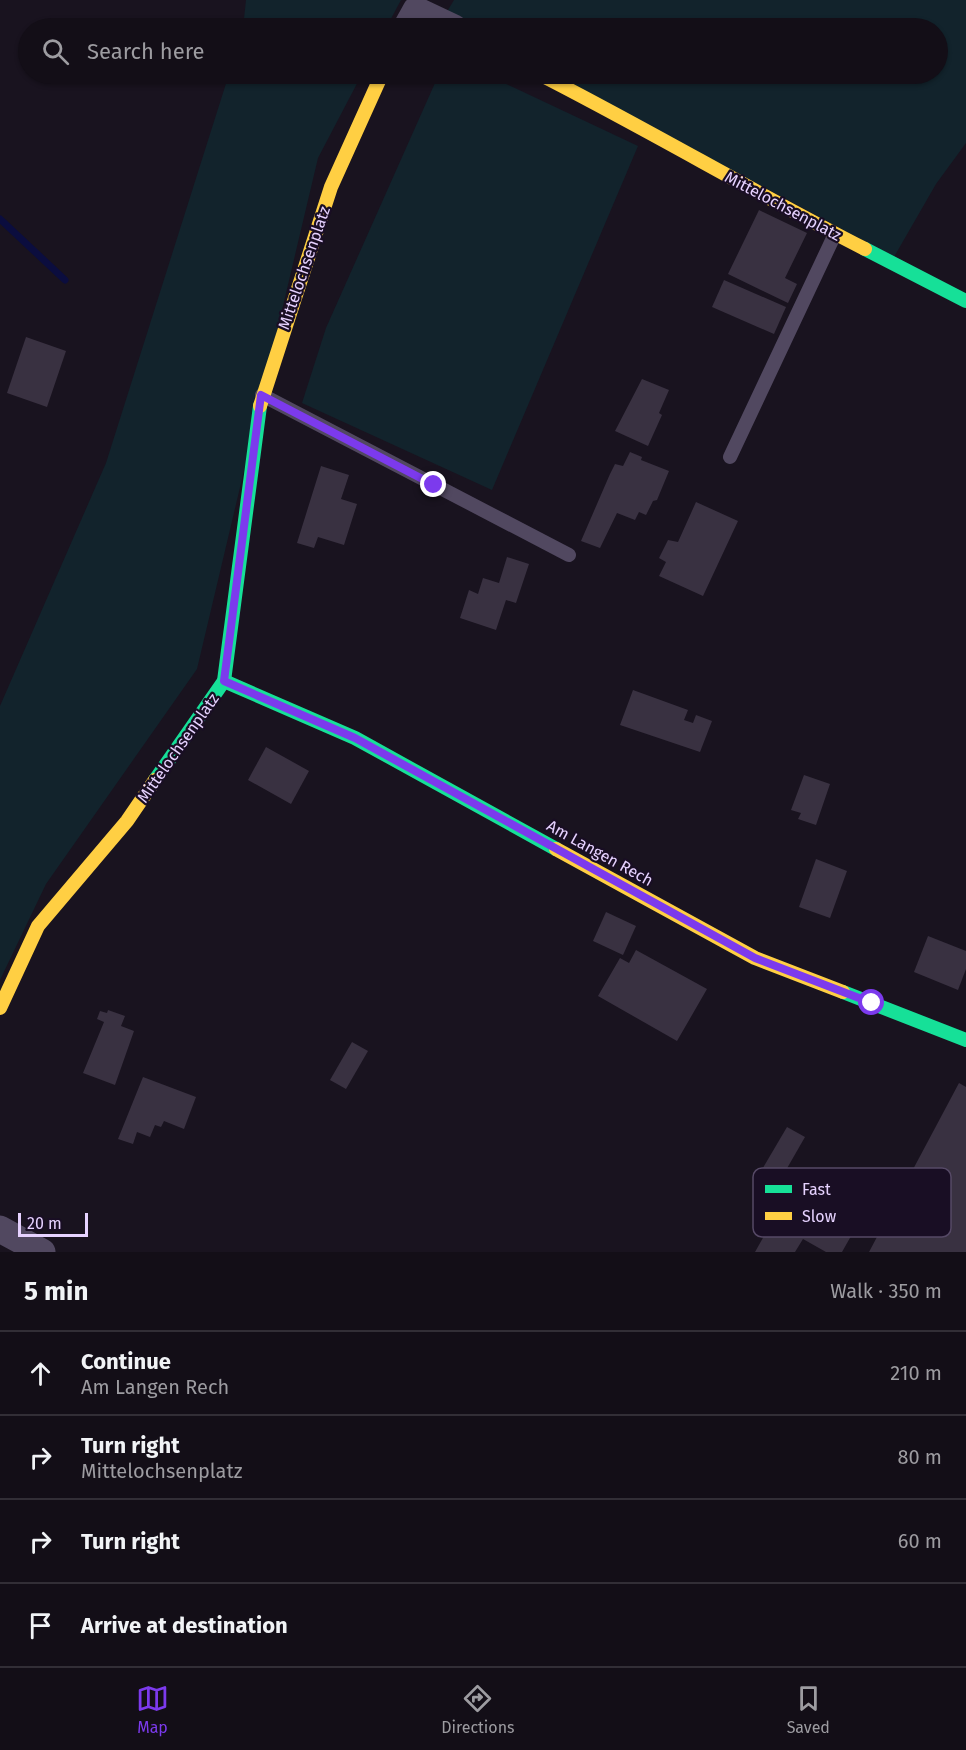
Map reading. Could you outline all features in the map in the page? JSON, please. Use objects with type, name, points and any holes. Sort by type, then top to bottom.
[{"type":"street","points":[[411,18],[416,10],[433,18]]},
{"type":"street","name":"Mittelochsenplatz","points":[[0,1008],[38,926],[127,821],[224,681],[261,395],[331,187],[377,84]]},
{"type":"street","name":"Mittelochsenplatz","points":[[559,84],[641,126],[769,200],[966,302]]},
{"type":"street","name":"Am Langen Rech","points":[[224,681],[355,738],[755,958],[966,1040]]},
{"type":"street","points":[[0,1229],[42,1252]]},
{"type":"lane","points":[[730,457],[835,234]]},
{"type":"lane","points":[[261,395],[569,555]]},
{"type":"shaded area","points":[[246,0],[401,0],[391,18],[244,18]]},
{"type":"shaded area","points":[[454,0],[966,0],[966,143],[936,184],[894,257],[572,84],[948,84],[948,18],[451,18],[445,15]]},
{"type":"shaded area","points":[[226,84],[357,84],[318,158],[197,669],[46,884],[0,980],[0,706],[106,463]]},
{"type":"shaded area","points":[[435,84],[506,84],[638,146],[492,490],[302,403],[326,328]]},
{"type":"building","points":[[759,210],[807,233],[785,278],[797,284],[788,303],[728,274]]},
{"type":"building","points":[[724,280],[786,307],[774,334],[712,307]]},
{"type":"building","points":[[26,337],[66,351],[47,407],[7,393]]},
{"type":"building","points":[[642,379],[669,390],[659,413],[662,415],[648,446],[615,431]]},
{"type":"building","points":[[630,452],[642,457],[641,460],[669,471],[657,500],[653,501],[646,515],[639,512],[635,520],[617,513],[600,548],[581,541],[615,464],[623,466]]},
{"type":"building","points":[[321,466],[349,475],[341,499],[357,504],[344,545],[318,537],[314,548],[297,543]]},
{"type":"building","points":[[696,502],[738,521],[703,596],[659,576],[666,562],[659,558],[668,540],[678,542]]},
{"type":"building","points":[[507,557],[529,564],[516,603],[506,600],[496,630],[460,618],[469,590],[478,594],[483,578],[499,583]]},
{"type":"building","points":[[633,690],[688,710],[684,720],[693,723],[696,715],[712,721],[700,752],[620,725]]},
{"type":"building","points":[[266,747],[309,771],[291,804],[248,780]]},
{"type":"building","points":[[804,775],[830,784],[816,825],[798,819],[801,813],[791,810]]},
{"type":"building","points":[[816,859],[847,871],[830,918],[799,907]]},
{"type":"building","points":[[606,912],[636,926],[623,955],[593,941]]},
{"type":"building","points":[[928,936],[966,951],[966,969],[958,990],[914,972]]},
{"type":"building","points":[[636,950],[707,989],[677,1041],[598,996],[620,958],[629,963]]},
{"type":"building","points":[[108,1010],[125,1016],[121,1026],[134,1031],[115,1085],[83,1073],[104,1022],[97,1019],[100,1011],[107,1013]]},
{"type":"building","points":[[352,1042],[368,1051],[346,1089],[330,1080]]},
{"type":"building","points":[[143,1077],[196,1097],[184,1129],[164,1121],[161,1127],[155,1125],[150,1137],[137,1132],[133,1144],[118,1139]]},
{"type":"building","points":[[959,1083],[966,1087],[966,1252],[869,1252],[877,1237],[951,1237],[951,1168],[914,1168]]},
{"type":"building","points":[[787,1127],[805,1137],[787,1168],[763,1168]]},
{"type":"building","points":[[763,1237],[850,1237],[842,1252],[826,1252],[803,1239],[795,1252],[755,1252]]},
{"type":"waterway","points":[[0,219],[65,280]]},
{"type":"traffic: fast","points":[[865,249],[966,301]]},
{"type":"traffic: fast","points":[[155,780],[224,681],[260,406]]},
{"type":"traffic: fast","points":[[224,681],[355,738],[556,849]]},
{"type":"traffic: fast","points":[[843,992],[966,1040]]},
{"type":"traffic: slow","points":[[260,406],[331,187],[377,84]]},
{"type":"traffic: slow","points":[[558,84],[865,249]]},
{"type":"traffic: slow","points":[[0,1008],[38,926],[127,821],[155,780]]},
{"type":"traffic: slow","points":[[556,849],[755,958],[843,992]]},
{"type":"route","points":[[434,485],[261,395],[224,681],[355,738],[755,958],[872,1003]]}]
